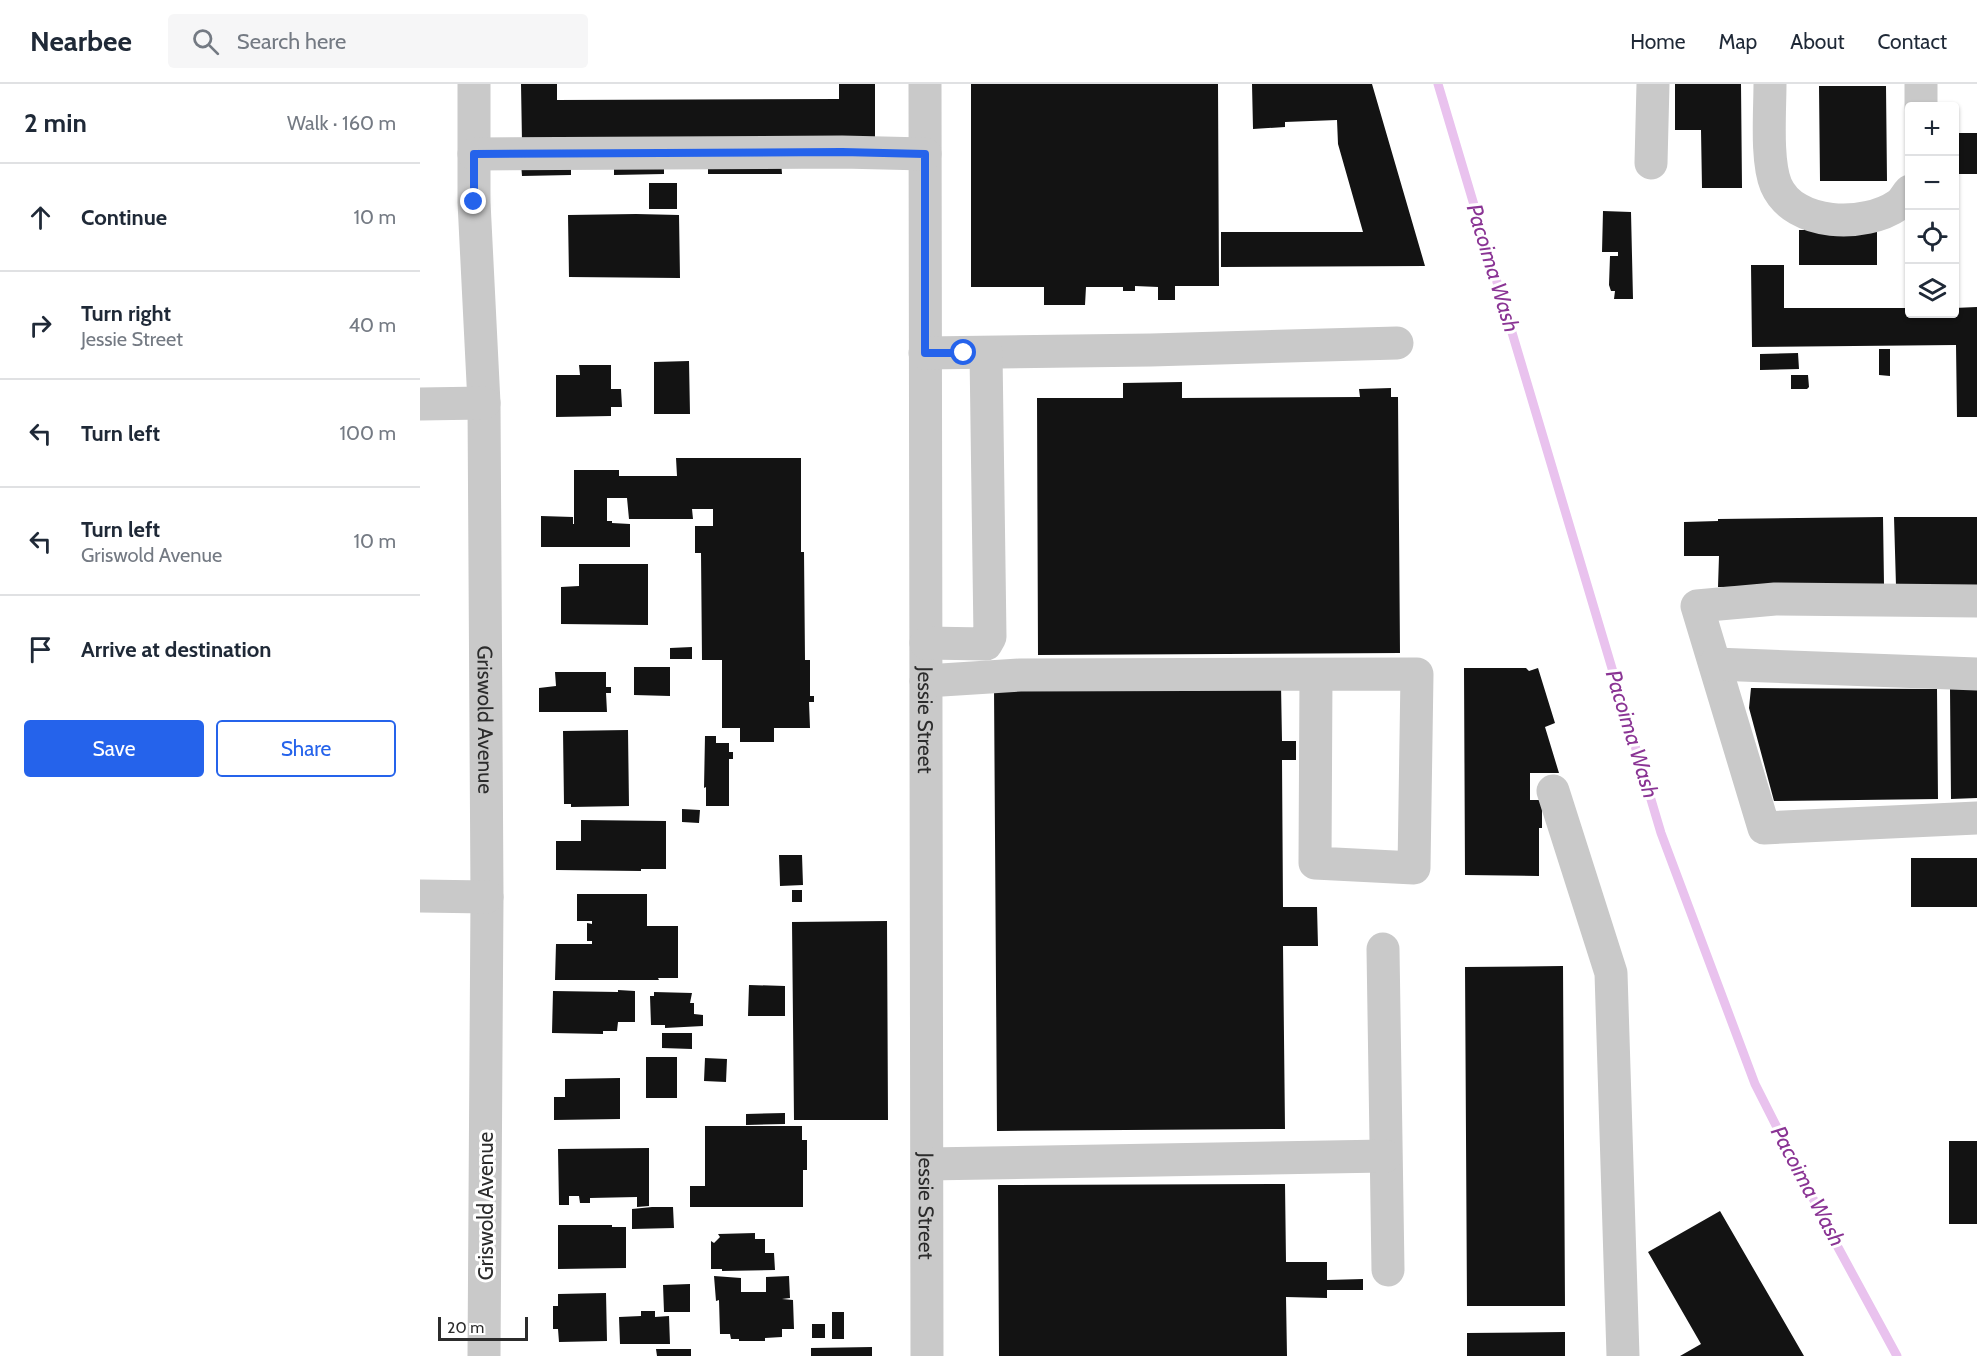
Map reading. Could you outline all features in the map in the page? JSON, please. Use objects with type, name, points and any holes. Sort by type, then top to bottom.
[{"type":"street","name":"Griswold Avenue","points":[[474,84],[474,202],[484,403],[487,897],[484,1356]]},
{"type":"street","name":"Jessie Street","points":[[925,84],[927,1356]]},
{"type":"street","points":[[1651,163],[1653,84]]},
{"type":"street","points":[[1770,84],[1772,166],[1776,185],[1789,204],[1808,215],[1845,220],[1875,216],[1900,204],[1905,197]]},
{"type":"street","points":[[1921,84],[1921,102]]},
{"type":"street","points":[[474,154],[842,152],[925,154]]},
{"type":"street","points":[[925,353],[1397,343]]},
{"type":"street","points":[[926,643],[987,644],[990,638],[986,352]]},
{"type":"street","points":[[420,404],[484,403]]},
{"type":"street","points":[[1977,601],[1775,599],[1697,606],[1764,828],[1977,818]]},
{"type":"street","points":[[1715,664],[1977,674]]},
{"type":"street","points":[[926,681],[1020,675],[1417,674],[1414,868],[1315,863],[1316,675]]},
{"type":"street","points":[[1553,791],[1611,973],[1623,1356]]},
{"type":"street","points":[[420,896],[487,897]]},
{"type":"street","points":[[1383,949],[1388,1270]]},
{"type":"street","points":[[927,1164],[1385,1156]]},
{"type":"building","points":[[521,84],[557,84],[557,100],[839,99],[839,84],[875,84],[875,142],[522,142]]},
{"type":"building","points":[[971,84],[1218,84],[1219,286],[1175,286],[1175,300],[1158,300],[1158,287],[1135,286],[1135,291],[1123,291],[1123,287],[1086,287],[1085,305],[1044,305],[1044,287],[971,287]]},
{"type":"building","points":[[1252,84],[1372,84],[1425,266],[1221,267],[1221,232],[1363,232],[1338,144],[1337,120],[1285,122],[1285,127],[1253,129]]},
{"type":"building","points":[[1675,84],[1741,84],[1742,188],[1702,188],[1701,130],[1675,130]]},
{"type":"building","points":[[1819,86],[1886,86],[1887,181],[1820,181]]},
{"type":"building","points":[[1959,133],[1977,133],[1977,174],[1959,174]]},
{"type":"building","points":[[664,160],[664,174],[614,175],[614,161]]},
{"type":"building","points":[[708,161],[781,161],[782,174],[708,174]]},
{"type":"building","points":[[571,162],[571,175],[522,176],[521,163]]},
{"type":"building","points":[[649,183],[677,183],[677,209],[649,209]]},
{"type":"building","points":[[1603,211],[1631,212],[1633,299],[1614,299],[1615,291],[1611,291],[1609,285],[1610,256],[1618,256],[1618,252],[1602,252]]},
{"type":"building","points":[[568,215],[679,215],[680,278],[569,277]]},
{"type":"building","points":[[1804,228],[1877,231],[1877,265],[1799,265],[1799,230],[1804,230]]},
{"type":"building","points":[[1751,265],[1784,265],[1784,308],[1905,308],[1905,318],[1959,318],[1959,308],[1977,307],[1977,417],[1957,417],[1956,345],[1752,347]]},
{"type":"building","points":[[1879,349],[1890,349],[1890,376],[1879,375]]},
{"type":"building","points":[[1798,353],[1799,369],[1760,370],[1760,354]]},
{"type":"building","points":[[689,361],[690,414],[654,414],[654,362]]},
{"type":"building","points":[[579,365],[611,365],[611,389],[621,389],[622,407],[611,407],[611,416],[556,417],[556,375],[580,375]]},
{"type":"building","points":[[1791,375],[1808,375],[1809,387],[1791,389]]},
{"type":"building","points":[[1182,382],[1182,398],[1360,397],[1359,389],[1391,388],[1391,397],[1398,397],[1400,653],[1038,655],[1037,398],[1123,398],[1123,383]]},
{"type":"building","points":[[676,458],[801,458],[801,552],[804,552],[805,660],[810,660],[810,696],[814,696],[814,702],[809,702],[810,728],[774,728],[774,742],[740,742],[740,728],[722,728],[722,660],[702,660],[701,553],[695,553],[695,526],[713,526],[713,509],[692,509],[693,519],[629,519],[627,498],[607,498],[607,521],[630,524],[630,547],[541,547],[541,516],[573,517],[574,524],[574,470],[619,470],[619,476],[677,476]]},
{"type":"building","points":[[1883,517],[1884,585],[1718,587],[1719,556],[1684,556],[1684,522],[1718,521],[1718,519]]},
{"type":"building","points":[[1894,517],[1977,517],[1977,586],[1896,586]]},
{"type":"building","points":[[579,564],[648,564],[648,625],[561,624],[561,587],[579,586]]},
{"type":"building","points":[[692,647],[692,659],[670,659],[670,648]]},
{"type":"building","points":[[634,667],[670,667],[670,696],[634,695]]},
{"type":"building","points":[[1464,668],[1526,668],[1529,671],[1538,668],[1555,723],[1545,727],[1559,773],[1530,773],[1530,800],[1542,800],[1542,828],[1539,828],[1539,876],[1465,875]]},
{"type":"building","points":[[555,672],[606,672],[606,687],[611,687],[611,693],[606,693],[607,712],[539,712],[539,688],[556,686]]},
{"type":"building","points":[[1281,685],[1282,741],[1296,741],[1296,760],[1282,760],[1283,907],[1317,907],[1318,946],[1283,946],[1285,1129],[997,1131],[994,687]]},
{"type":"building","points":[[1751,688],[1937,689],[1938,799],[1774,801],[1749,708]]},
{"type":"building","points":[[1950,689],[1977,689],[1977,798],[1951,799]]},
{"type":"building","points":[[628,730],[629,806],[571,807],[571,804],[564,804],[563,731]]},
{"type":"building","points":[[705,736],[716,736],[716,743],[729,743],[729,752],[733,752],[733,759],[729,759],[729,806],[706,806]]},
{"type":"building","points":[[682,809],[700,810],[699,823],[682,822]]},
{"type":"building","points":[[581,820],[666,821],[666,869],[556,870],[556,841],[581,841]]},
{"type":"building","points":[[779,855],[802,855],[803,885],[780,886]]},
{"type":"building","points":[[1911,858],[1977,858],[1977,907],[1911,907]]},
{"type":"building","points":[[792,890],[802,890],[802,902],[792,902]]},
{"type":"building","points":[[577,894],[647,894],[647,926],[678,926],[678,978],[555,980],[556,944],[592,944],[592,941],[587,941],[587,923],[592,924],[592,921],[577,921]]},
{"type":"building","points":[[887,921],[888,1120],[794,1120],[792,922]]},
{"type":"building","points":[[1563,966],[1565,1306],[1467,1306],[1465,967]]},
{"type":"building","points":[[749,985],[785,986],[785,1016],[748,1016]]},
{"type":"building","points":[[618,990],[635,991],[635,1022],[618,1022],[617,1031],[603,1031],[603,1034],[552,1033],[553,991],[618,992]]},
{"type":"building","points":[[654,992],[692,993],[690,1003],[694,1003],[694,1014],[703,1015],[703,1026],[665,1028],[665,1025],[651,1025],[650,996],[654,996]]},
{"type":"building","points":[[662,1033],[692,1033],[692,1049],[662,1048]]},
{"type":"building","points":[[646,1057],[677,1057],[677,1098],[646,1098]]},
{"type":"building","points":[[705,1058],[727,1059],[726,1082],[704,1081]]},
{"type":"building","points":[[620,1078],[620,1119],[554,1120],[554,1097],[565,1097],[565,1079]]},
{"type":"building","points":[[785,1113],[785,1124],[746,1125],[746,1114]]},
{"type":"building","points":[[705,1126],[802,1126],[802,1140],[807,1140],[807,1170],[803,1170],[803,1207],[690,1207],[690,1186],[705,1186]]},
{"type":"building","points":[[1949,1141],[1977,1141],[1977,1224],[1949,1224]]},
{"type":"building","points":[[649,1148],[649,1206],[637,1207],[637,1197],[590,1198],[590,1203],[580,1203],[579,1196],[569,1196],[569,1205],[559,1205],[558,1149]]},
{"type":"building","points":[[1285,1184],[1286,1262],[1327,1262],[1327,1280],[1363,1279],[1363,1290],[1327,1290],[1327,1298],[1286,1297],[1287,1356],[999,1356],[998,1185]]},
{"type":"building","points":[[673,1207],[674,1228],[632,1229],[632,1209]]},
{"type":"building","points":[[1720,1211],[1804,1356],[1680,1356],[1701,1344],[1648,1252]]},
{"type":"building","points":[[558,1225],[626,1227],[626,1268],[558,1269]]},
{"type":"building","points":[[755,1233],[755,1239],[765,1239],[765,1253],[774,1253],[775,1270],[722,1271],[722,1269],[711,1269],[711,1241],[714,1243],[720,1237],[718,1234]]},
{"type":"building","points":[[714,1276],[741,1278],[741,1292],[766,1292],[766,1277],[789,1276],[790,1298],[782,1299],[793,1300],[794,1329],[782,1329],[782,1337],[765,1338],[765,1341],[739,1341],[739,1339],[731,1339],[730,1334],[720,1334],[719,1300],[716,1301]]},
{"type":"building","points":[[690,1284],[690,1312],[664,1312],[663,1285]]},
{"type":"building","points":[[606,1293],[607,1341],[559,1342],[558,1329],[553,1329],[553,1306],[558,1306],[558,1294]]},
{"type":"building","points":[[641,1311],[655,1311],[655,1317],[669,1316],[670,1344],[620,1344],[619,1317],[641,1316]]},
{"type":"building","points":[[832,1312],[844,1312],[844,1339],[832,1339]]},
{"type":"building","points":[[812,1324],[825,1324],[825,1338],[812,1338]]},
{"type":"building","points":[[1565,1332],[1565,1356],[1467,1356],[1467,1333]]},
{"type":"building","points":[[872,1347],[872,1356],[811,1356],[811,1348]]},
{"type":"building","points":[[656,1349],[691,1349],[691,1356],[657,1356]]},
{"type":"waterway","name":"Pacoima Wash","points":[[1438,84],[1661,833],[1755,1084],[1834,1240],[1897,1356]]},
{"type":"route","points":[[474,202],[474,154],[842,152],[925,154],[925,353],[964,353]]}]
